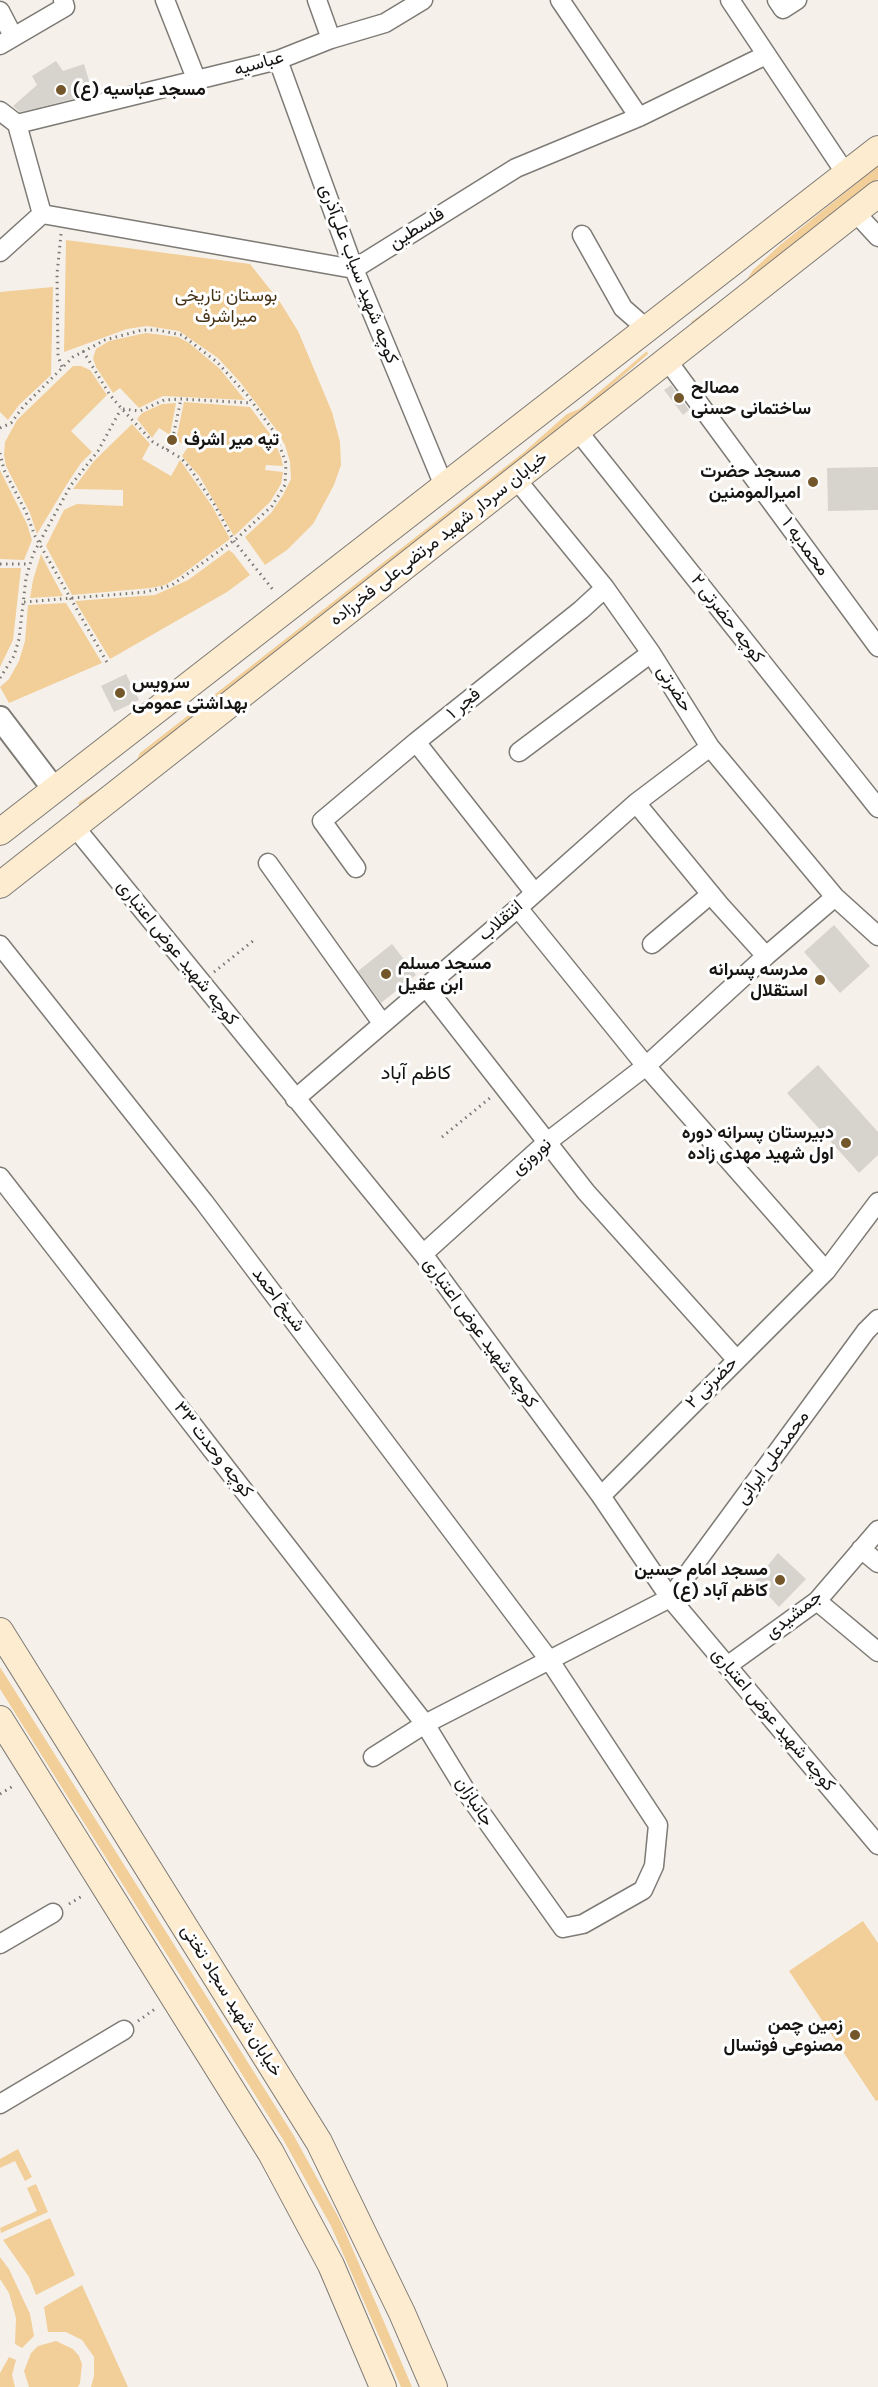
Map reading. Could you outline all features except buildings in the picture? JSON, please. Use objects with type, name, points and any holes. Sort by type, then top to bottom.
[{"type":"main road","points":[[0,832],[878,149]]},
{"type":"main road","name":"خیابان سردار شهید مرتضی‌علی فخرزاده","points":[[0,885],[878,194]]},
{"type":"main road","points":[[647,328],[667,360]]},
{"type":"main road","name":"خیابان شهید سجاد تختی","points":[[0,1631],[319,2142],[402,2313],[434,2387]]},
{"type":"main road","points":[[0,1719],[272,2153],[331,2265],[382,2387]]},
{"type":"street","points":[[165,0],[197,81]]},
{"type":"street","points":[[316,0],[331,39]]},
{"type":"street","name":"عباسیه","points":[[17,124],[278,60],[331,39],[385,23],[423,0]]},
{"type":"street","points":[[560,0],[639,117]]},
{"type":"street","points":[[730,0],[846,174]]},
{"type":"street","points":[[777,0],[783,9],[798,0]]},
{"type":"street","points":[[0,10],[6,41],[64,3]]},
{"type":"street","name":"فلسطین","points":[[354,269],[516,168],[639,117],[766,55]]},
{"type":"street","name":"کوچه شهید سیاب علی‌آذری","points":[[278,60],[354,269],[444,486]]},
{"type":"street","points":[[0,111],[17,124],[42,214]]},
{"type":"street","points":[[855,212],[878,237]]},
{"type":"street","points":[[42,214],[354,269]]},
{"type":"street","points":[[0,252],[42,214]]},
{"type":"street","points":[[582,235],[624,308],[647,328]]},
{"type":"street","name":"محمدیه ۱","points":[[667,360],[878,647]]},
{"type":"street","name":"کوچه حضرتی ۲","points":[[578,430],[878,808]]},
{"type":"street","name":"حضرتی","points":[[516,479],[605,588],[651,653],[710,747],[835,897],[878,936]]},
{"type":"street","name":"فجر ۱","points":[[356,868],[322,821],[605,588]]},
{"type":"street","points":[[519,752],[651,653]]},
{"type":"street","points":[[0,718],[54,789]]},
{"type":"street","points":[[416,742],[534,892]]},
{"type":"street","name":"انتقلاب","points":[[295,1099],[518,908],[636,803],[710,747]]},
{"type":"street","points":[[636,803],[766,956]]},
{"type":"street","name":"کوچه شهید عوض اعتباری","points":[[74,826],[423,1254],[601,1496],[670,1598],[878,1845]]},
{"type":"street","points":[[268,863],[382,1023]]},
{"type":"street","points":[[652,944],[711,894]]},
{"type":"street","name":"نوروزی","points":[[423,1254],[546,1143],[646,1066],[766,956],[835,897]]},
{"type":"street","points":[[518,908],[646,1066],[826,1271]]},
{"type":"street","name":"شیخ احمد","points":[[0,945],[204,1202],[550,1661],[658,1826],[654,1866],[642,1890],[582,1924],[562,1928],[526,1879]]},
{"type":"street","points":[[425,986],[546,1143],[638,1253],[736,1359]]},
{"type":"street","name":"کوچه وحدت ۳۳","points":[[0,1177],[425,1724]]},
{"type":"street","name":"حضرتی ۲","points":[[601,1496],[826,1271],[878,1202]]},
{"type":"street","name":"محمدعلی ایرانی","points":[[670,1598],[866,1331],[878,1319]]},
{"type":"street","name":"جمشیدی","points":[[727,1666],[817,1601],[878,1530]]},
{"type":"street","points":[[861,1549],[878,1563]]},
{"type":"street","points":[[373,1756],[425,1724],[670,1598]]},
{"type":"street","points":[[817,1601],[878,1652]]},
{"type":"street","name":"جانبازان","points":[[425,1724],[469,1796],[526,1879]]},
{"type":"street","points":[[0,1944],[53,1913]]},
{"type":"street","points":[[0,2104],[124,2030]]},
{"type":"path","points":[[62,217],[57,274],[58,356],[62,367]]},
{"type":"path","points":[[0,428],[11,423],[23,407],[73,357],[105,340],[142,330],[173,333],[193,342],[217,362],[253,403],[275,433],[284,452],[287,477],[285,485],[272,506],[234,541],[187,576],[165,589],[24,602]]},
{"type":"path","points":[[83,351],[110,395],[153,442],[181,458],[189,467],[214,504],[234,541],[260,574]]},
{"type":"path","points":[[122,408],[140,411],[164,400],[181,399],[253,403]]},
{"type":"path","points":[[167,450],[173,437],[181,399]]},
{"type":"path","points":[[0,678],[14,656],[20,639],[30,564],[39,543],[71,485],[98,451],[122,408]]},
{"type":"path","points":[[0,453],[4,470],[39,543],[108,664]]},
{"type":"path","points":[[0,564],[30,564]]},
{"type":"path","points":[[201,982],[253,941]]},
{"type":"path","points":[[442,1137],[503,1088]]},
{"type":"path","points":[[53,1913],[104,1883]]},
{"type":"path","points":[[124,2030],[174,1997]]},
{"type":"green space","points":[[878,166],[878,179],[747,286],[694,325],[691,322],[744,284],[753,270],[780,245]]},
{"type":"green space","name":"بوستان تاریخی میراشرف","points":[[66,240],[250,264],[280,302],[298,331],[332,412],[340,442],[341,465],[334,485],[313,524],[287,550],[265,565],[245,537],[271,513],[291,479],[290,462],[285,445],[275,428],[240,382],[218,358],[179,331],[147,326],[127,329],[64,352]]},
{"type":"green space","points":[[53,287],[51,375],[19,405],[8,420],[0,412],[0,292]]},
{"type":"green space","name":"بوستان تاریخی میراشرف","points":[[146,333],[178,337],[189,343],[219,368],[245,400],[163,396],[139,408],[120,388],[113,393],[96,367],[93,358],[96,349],[109,341]]},
{"type":"green space","points":[[647,351],[648,354],[528,459],[107,790],[81,807],[78,803],[133,768],[140,753],[523,453],[567,414],[579,409]]},
{"type":"green space","points":[[73,366],[81,366],[90,370],[107,395],[71,431],[92,452],[81,463],[37,534],[30,513],[6,466],[5,442],[17,420]]},
{"type":"green space","points":[[184,402],[250,407],[273,438],[281,457],[283,466],[266,465],[265,470],[283,472],[281,484],[270,502],[234,536],[200,477],[182,456],[188,447],[176,440]]},
{"type":"green space","points":[[176,403],[170,435],[159,428],[152,438],[137,419],[142,413],[162,404]]},
{"type":"green space","points":[[132,424],[150,444],[142,459],[171,476],[180,460],[212,506],[230,539],[165,585],[72,595],[46,546],[64,510],[77,504],[123,506],[123,490],[73,489],[94,461]]},
{"type":"green space","points":[[0,470],[27,524],[32,540],[24,560],[0,559]]},
{"type":"green space","points":[[229,550],[250,575],[227,592],[110,659],[75,601],[155,595],[188,580]]},
{"type":"green space","points":[[41,554],[63,596],[30,598]]},
{"type":"green space","points":[[0,568],[21,568],[13,640],[0,667]]},
{"type":"green space","points":[[66,603],[102,663],[9,703],[0,687],[9,679],[19,661],[25,641],[28,605]]},
{"type":"green space","points":[[0,1667],[294,2136],[341,2222],[412,2387],[401,2387],[331,2226],[284,2141],[0,1689]]},
{"type":"green space","name":"زمین چمن مصنوعی فوتسال","points":[[863,1921],[878,1943],[878,2100],[876,2101],[789,1971]]},
{"type":"green space","points":[[18,2149],[32,2177],[25,2181],[15,2161],[0,2168],[0,2159]]},
{"type":"green space","points":[[36,2184],[48,2212],[1,2233],[0,2228],[37,2211],[27,2188]]},
{"type":"green space","points":[[50,2218],[75,2275],[36,2295],[29,2277],[3,2240]]},
{"type":"green space","points":[[0,2257],[9,2269],[30,2314],[34,2336],[22,2348],[15,2344],[16,2318],[9,2293],[0,2279]]},
{"type":"green space","points":[[82,2285],[128,2387],[91,2387],[94,2376],[94,2357],[82,2340],[66,2332],[48,2332],[44,2307]]},
{"type":"green space","points":[[56,2341],[73,2349],[79,2356],[82,2364],[78,2387],[29,2387],[24,2371],[31,2353],[38,2346]]},
{"type":"green space","points":[[9,2357],[16,2360],[12,2375],[15,2387],[0,2387],[0,2373]]},
{"type":"place","name":"مسجد عباسیه (ع)","points":[[61,90]]},
{"type":"place","name":"مصالح ساختمانی حسنی","points":[[679,398]]},
{"type":"place","name":"تپه میر اشرف","points":[[172,440]]},
{"type":"place","name":"مسجد حضرت امیرالمومنین","points":[[813,482]]},
{"type":"place","name":"سرویس بهداشتی عمومی","points":[[120,693]]},
{"type":"place","name":"مسجد مسلم ابن عقیل","points":[[386,974]]},
{"type":"place","name":"مدرسه پسرانه استقلال","points":[[820,980]]},
{"type":"place","name":"دبیرستان پسرانه دوره اول شهید مهدی زاده","points":[[846,1143]]},
{"type":"place","name":"مسجد امام حسین (ع) کاظم آباد","points":[[780,1580]]},
{"type":"place","name":"زمین چمن مصنوعی فوتسال","points":[[855,2035]]},
{"type":"district","name":"کاظم آباد","points":[[416,1074]]}]
